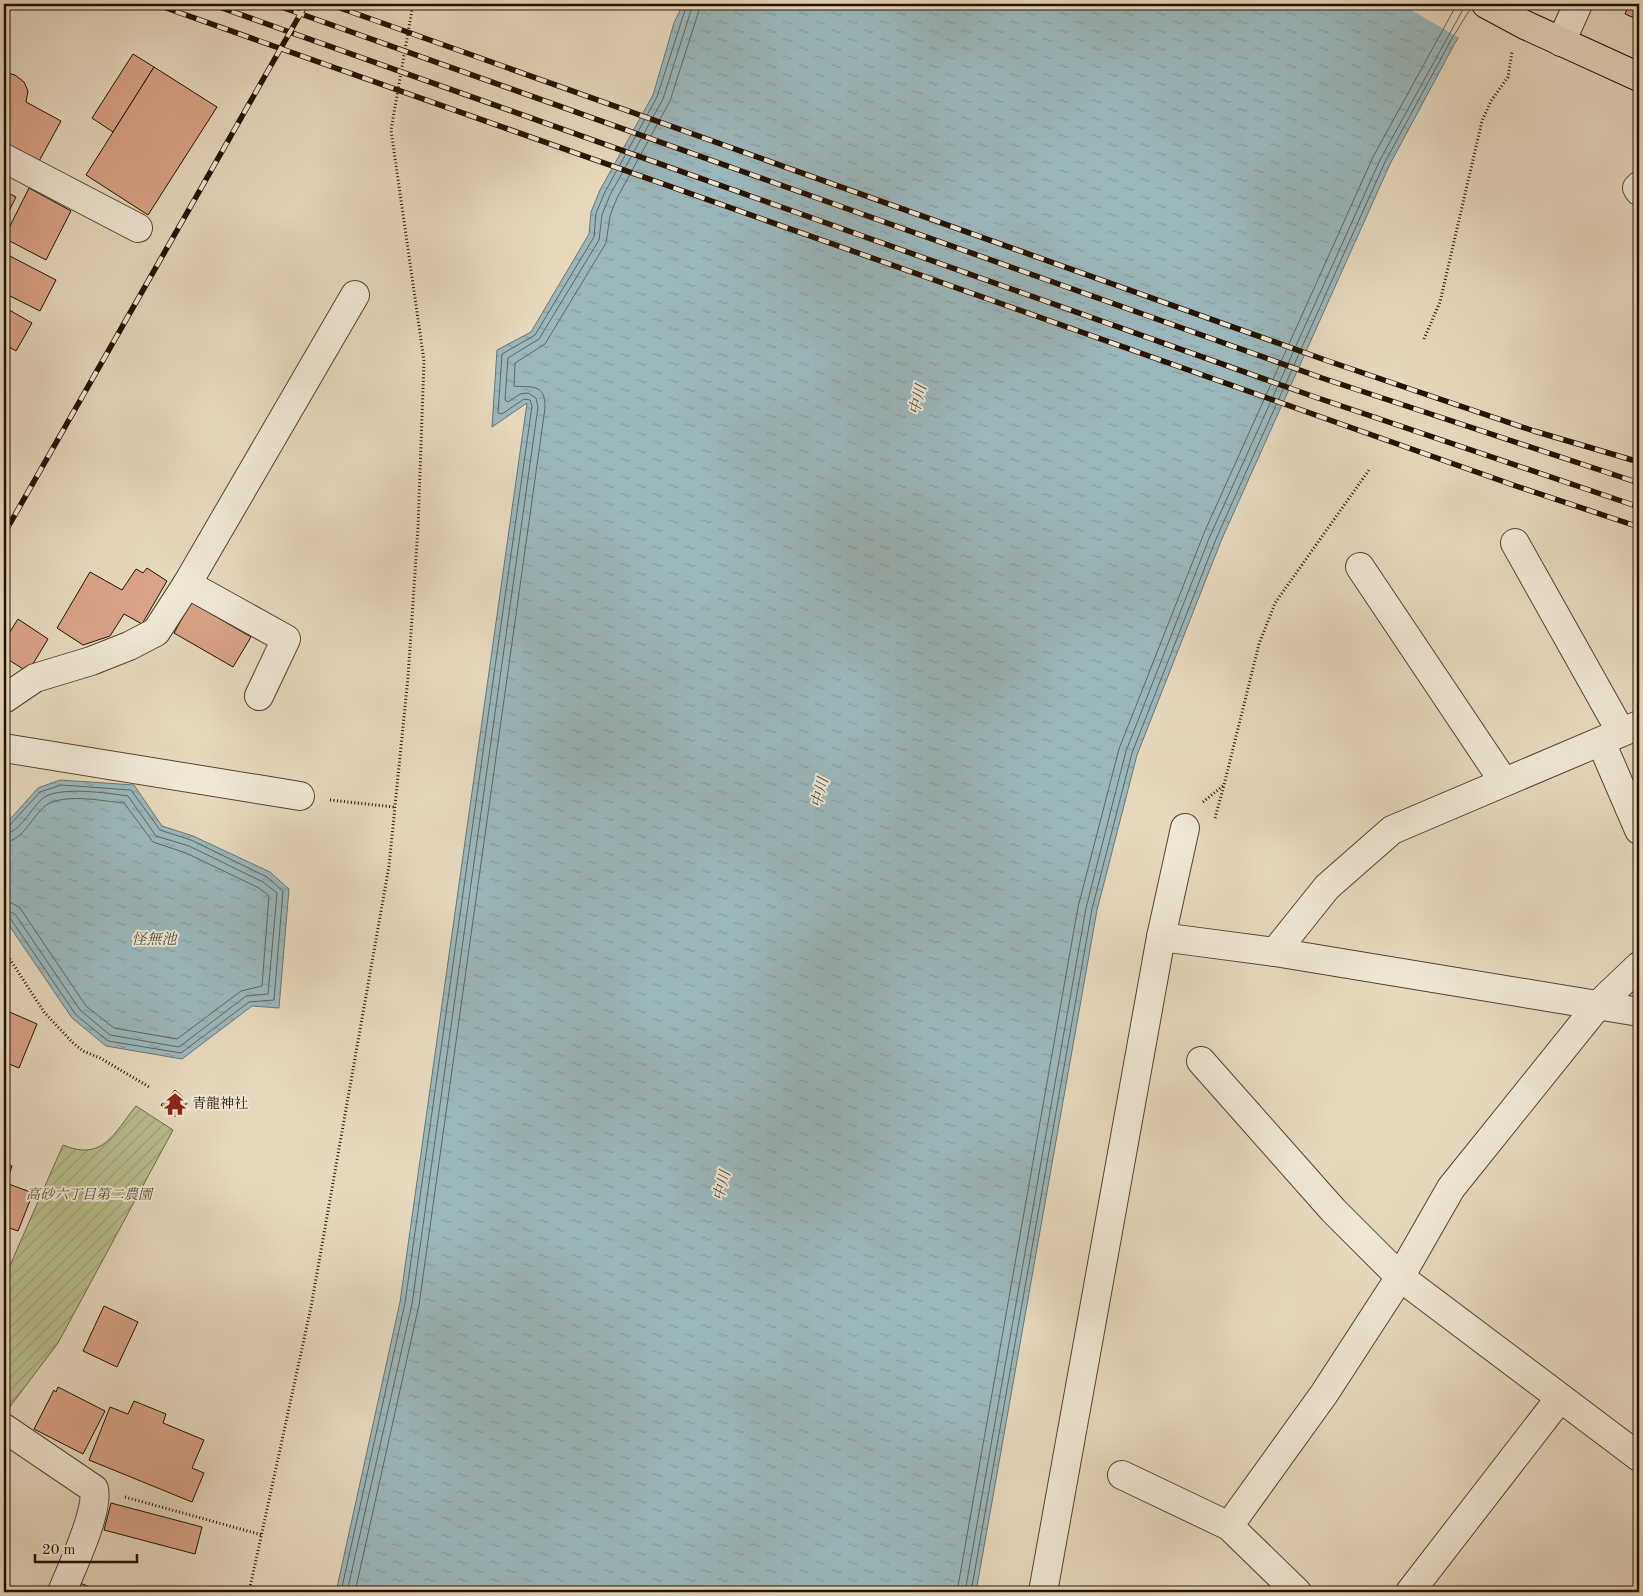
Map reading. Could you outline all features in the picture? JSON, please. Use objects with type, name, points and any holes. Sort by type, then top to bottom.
[{"type":"main road","points":[[1486,4],[1515,21],[1639,77]]},
{"type":"street","points":[[1560,42],[1578,4]]},
{"type":"street","points":[[4,158],[138,228]]},
{"type":"street","points":[[1639,186],[1637,188],[1639,191]]},
{"type":"street","points":[[4,699],[35,678],[91,662],[156,632],[355,295]]},
{"type":"street","points":[[1515,543],[1620,733],[1633,819],[1639,830]]},
{"type":"street","points":[[1360,568],[1504,782]]},
{"type":"street","points":[[186,584],[286,638],[259,696]]},
{"type":"street","points":[[1275,952],[1328,887],[1392,830],[1620,733]]},
{"type":"street","points":[[4,748],[300,796]]},
{"type":"street","points":[[1043,1592],[1161,937],[1185,828]]},
{"type":"street","points":[[1161,937],[1275,952],[1639,1012]]},
{"type":"street","points":[[1229,1526],[1324,1394],[1400,1277],[1451,1188],[1598,1005],[1639,966]]},
{"type":"street","points":[[1201,1061],[1333,1210],[1400,1277],[1639,1457]]},
{"type":"street","points":[[1410,1592],[1560,1398]]},
{"type":"street","points":[[4,1428],[94,1489],[96,1497],[85,1535],[62,1592]]},
{"type":"street","points":[[1122,1475],[1229,1526],[1297,1592]]},
{"type":"path","points":[[249,1592],[311,1307],[389,866],[408,677],[418,528],[424,361],[391,130],[413,4]]},
{"type":"path","points":[[1424,339],[1440,302],[1455,229],[1482,121],[1491,101],[1508,77],[1513,50]]},
{"type":"path","points":[[1185,828],[1203,802],[1224,785],[1259,644],[1275,603],[1369,470]]},
{"type":"path","points":[[300,796],[394,807]]},
{"type":"path","points":[[4,950],[44,1012],[72,1042],[83,1051],[100,1058],[151,1088]]},
{"type":"path","points":[[94,1489],[262,1535]]},
{"type":"green space","name":"高砂六丁目第二農園","points":[[136,1106],[173,1130],[58,1343],[9,1408],[4,1404],[4,1279],[63,1145],[88,1150],[98,1147],[114,1135]]},
{"type":"water","name":"中川","points":[[683,4],[1479,4],[1455,43],[1390,164],[1221,541],[1137,755],[1097,910],[976,1592],[336,1592],[400,1302],[527,403],[492,427],[497,350],[531,332],[589,234],[591,212],[600,190],[653,95],[674,23]]},
{"type":"water","name":"怪無池","points":[[60,780],[134,785],[162,826],[193,836],[270,872],[289,889],[279,1008],[252,1006],[182,1059],[106,1046],[72,1018],[4,918],[4,826],[38,788]]},
{"type":"pier","points":[[1401,4],[1482,4],[1461,39]]},
{"type":"building","points":[[1629,4],[1639,4],[1639,20],[1625,14]]},
{"type":"building","points":[[133,54],[154,67],[113,132],[92,118]]},
{"type":"building","points":[[154,67],[217,107],[148,215],[86,175]]},
{"type":"building","points":[[4,72],[15,75],[24,82],[28,91],[26,102],[61,121],[38,163],[4,144]]},
{"type":"building","points":[[29,188],[71,211],[46,260],[4,238]]},
{"type":"building","points":[[4,191],[16,197],[4,221]]},
{"type":"building","points":[[4,253],[56,280],[40,311],[4,293]]},
{"type":"building","points":[[4,307],[32,323],[16,351],[4,344]]},
{"type":"building","points":[[147,568],[167,581],[142,624],[124,614],[110,636],[83,645],[57,628],[90,572],[122,590],[136,569],[143,573]]},
{"type":"building","points":[[191,602],[251,637],[233,667],[174,633]]},
{"type":"building","points":[[18,619],[48,639],[28,672],[4,657],[4,641]]},
{"type":"building","points":[[5,1010],[37,1024],[19,1068],[4,1062]]},
{"type":"building","points":[[175,1090],[188,1102],[175,1117],[161,1105]]},
{"type":"building","points":[[4,1163],[12,1166],[6,1183],[33,1193],[18,1231],[4,1226]]},
{"type":"building","points":[[104,1306],[138,1322],[117,1367],[83,1351]]},
{"type":"building","points":[[58,1387],[105,1411],[83,1454],[34,1429],[54,1390],[56,1392]]},
{"type":"building","points":[[134,1401],[166,1414],[163,1423],[204,1440],[192,1468],[204,1473],[192,1502],[89,1460],[110,1407],[128,1414]]},
{"type":"building","points":[[111,1503],[202,1527],[195,1554],[104,1530]]},
{"type":"building","points":[[80,1583],[102,1592],[76,1592]]},
{"type":"railway","points":[[155,4],[1516,486],[1639,527]]},
{"type":"railway","points":[[211,4],[1312,396],[1639,507]]},
{"type":"railway","points":[[273,4],[1322,378],[1639,483]]},
{"type":"railway","points":[[4,534],[306,4]]},
{"type":"railway","points":[[329,4],[1328,361],[1534,431],[1639,462]]},
{"type":"place","name":"青龍神社","points":[[175,1104]]}]
